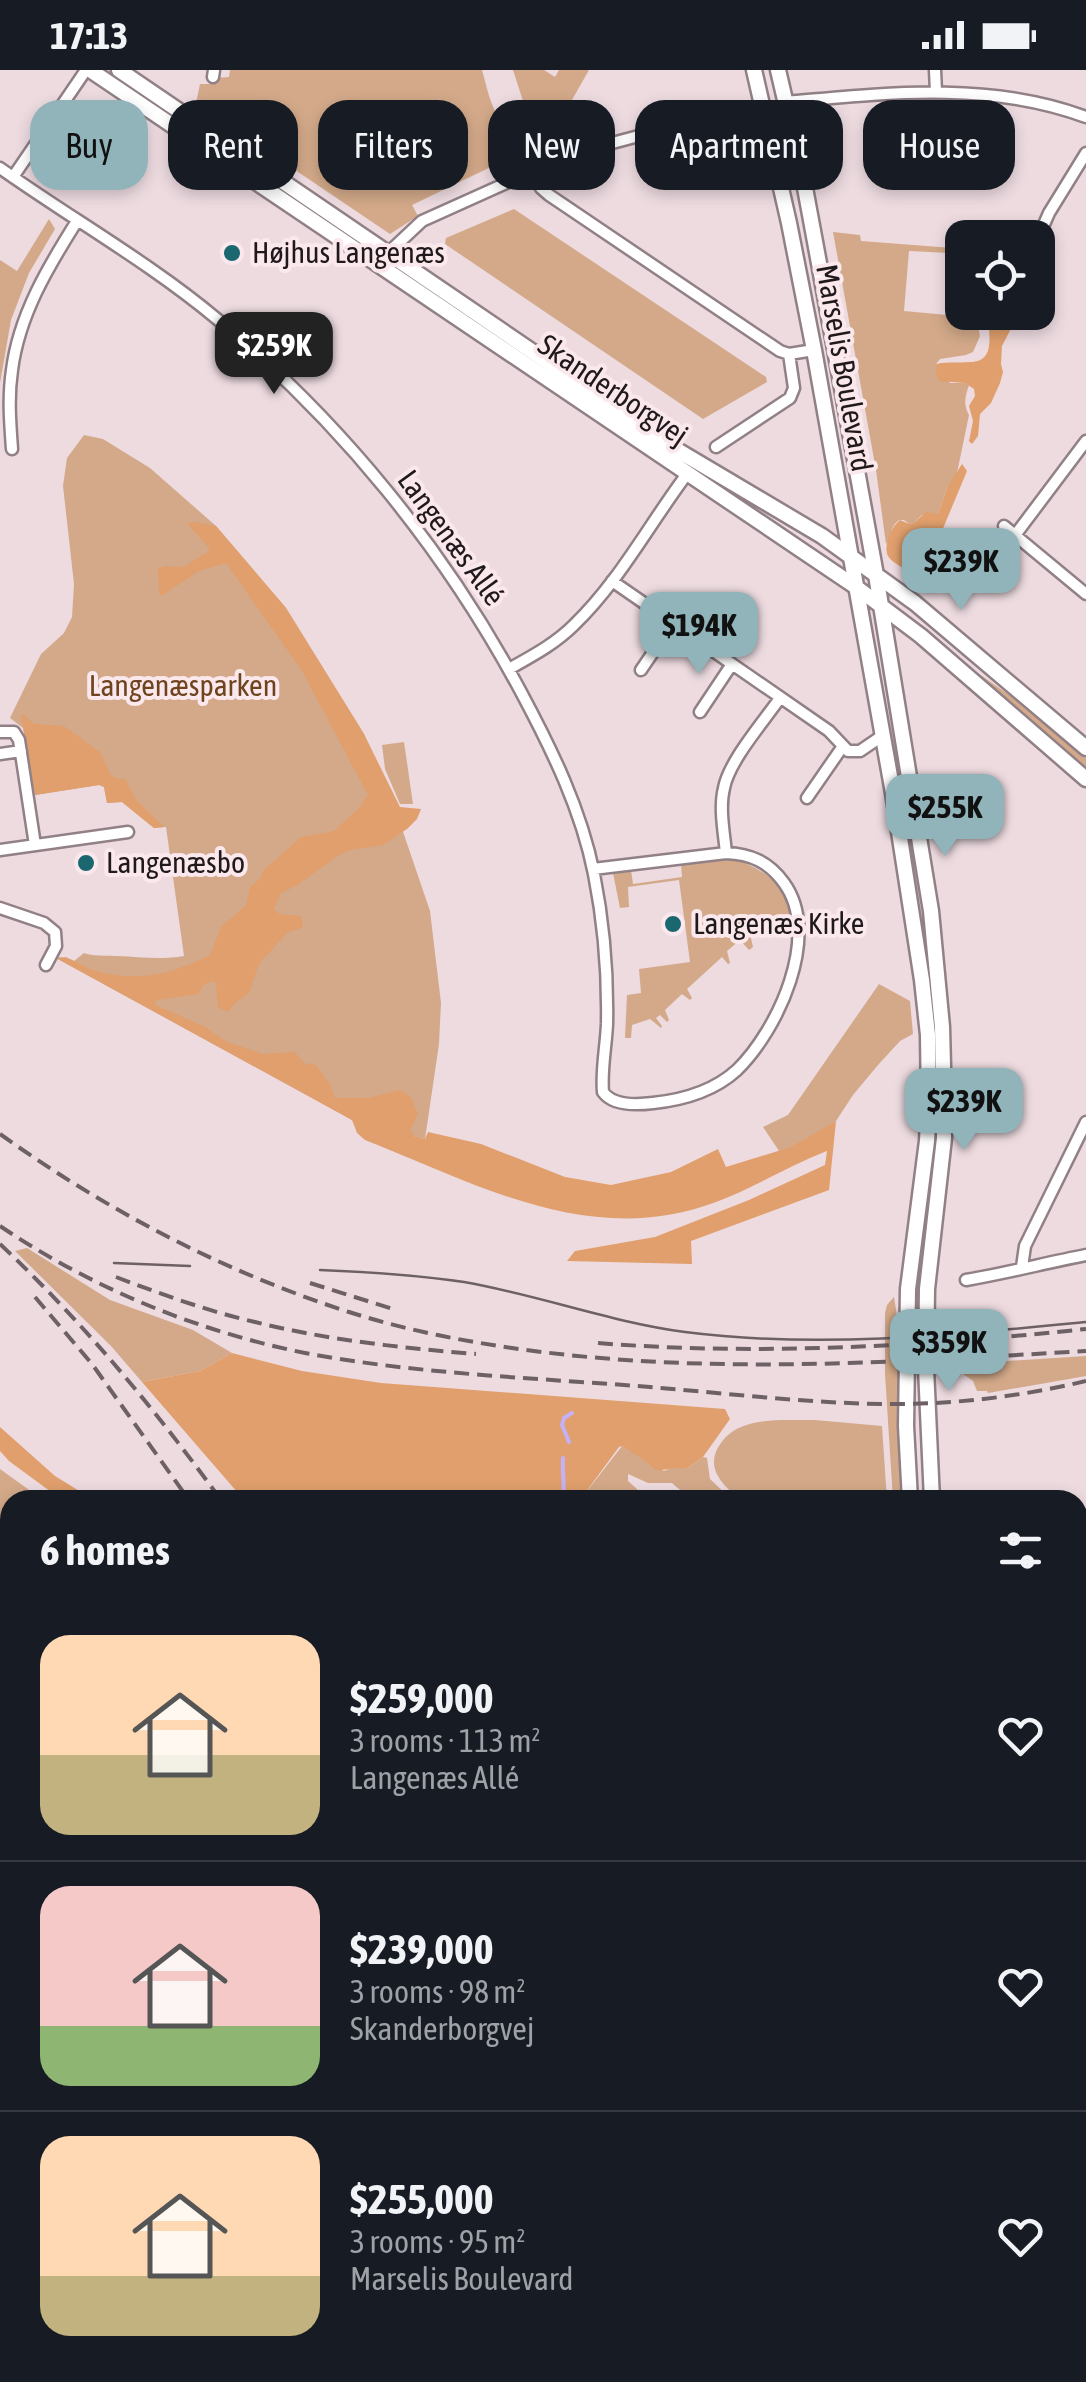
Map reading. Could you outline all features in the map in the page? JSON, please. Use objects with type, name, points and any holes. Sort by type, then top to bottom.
[{"type":"main road","name":"Skanderborgvej","points":[[88,70],[882,606],[1086,780]]},
{"type":"main road","name":"Skanderborgvej","points":[[118,70],[677,450],[822,536],[915,603],[1086,748]]},
{"type":"main road","name":"Marselis Boulevard","points":[[754,70],[762,100]]},
{"type":"main road","name":"Marselis Boulevard","points":[[778,70],[786,100]]},
{"type":"main road","name":"Marselis Boulevard","points":[[782,190],[882,736],[928,1035],[928,1141],[908,1290],[909,1490]]},
{"type":"main road","name":"Marselis Boulevard","points":[[806,190],[882,606],[931,911],[942,1026],[944,1105],[944,1138],[926,1289],[932,1490]]},
{"type":"street","points":[[13,177],[88,70]]},
{"type":"street","points":[[934,70],[936,92]]},
{"type":"street","points":[[816,100],[936,92],[1042,104],[1086,117]]},
{"type":"street","points":[[1046,220],[1086,153]]},
{"type":"street","name":"Langenæs Allé","points":[[0,168],[214,316],[312,406],[385,488],[475,612],[546,738],[574,804],[593,869],[607,988],[603,1092],[613,1101],[646,1104],[691,1096],[712,1087],[736,1071],[783,999],[798,951],[797,906],[778,874],[762,860],[726,853]]},
{"type":"street","points":[[388,253],[422,221],[491,190]]},
{"type":"street","points":[[543,190],[780,351],[789,354],[814,350]]},
{"type":"street","points":[[12,449],[9,406],[20,331],[46,272],[77,221]]},
{"type":"street","points":[[716,448],[790,398],[794,388],[789,354]]},
{"type":"street","points":[[1016,534],[1086,441]]},
{"type":"street","points":[[509,669],[543,650],[574,625],[612,580],[687,474]]},
{"type":"street","points":[[1004,526],[1086,594]]},
{"type":"street","points":[[612,580],[828,731],[848,750],[860,752],[882,736]]},
{"type":"street","points":[[641,670],[672,623]]},
{"type":"street","points":[[700,712],[732,664]]},
{"type":"street","points":[[593,869],[726,853],[724,787],[730,771],[780,698]]},
{"type":"street","points":[[0,732],[14,732],[17,736],[36,845]]},
{"type":"street","points":[[807,798],[843,746]]},
{"type":"street","points":[[0,754],[21,751]]},
{"type":"street","points":[[0,850],[128,832]]},
{"type":"street","points":[[0,908],[44,922],[55,932],[56,946],[46,966]]},
{"type":"street","points":[[1022,1267],[1025,1246],[1086,1122]]},
{"type":"street","points":[[966,1280],[1086,1255]]},
{"type":"green space","points":[[230,70],[482,70],[491,100],[488,168],[468,178],[468,100],[318,100],[318,185],[298,172],[298,100],[197,100],[200,84],[214,84],[215,78],[229,77]]},
{"type":"green space","points":[[513,70],[544,70],[555,77],[559,70],[589,70],[572,100],[523,100]]},
{"type":"green space","points":[[325,190],[443,190],[412,205],[418,216],[390,234]]},
{"type":"green space","points":[[514,209],[766,377],[767,382],[703,419],[445,244],[446,238]]},
{"type":"green space","points":[[49,219],[55,229],[29,273],[11,320],[0,383],[0,260],[17,271]]},
{"type":"green space","points":[[833,232],[860,235],[861,241],[945,247],[945,253],[909,251],[904,311],[945,315],[945,330],[979,330],[980,336],[973,352],[940,359],[936,364],[950,383],[969,385],[965,400],[969,415],[956,478],[947,488],[938,514],[922,515],[909,524],[899,520],[886,544]]},
{"type":"green space","name":"Langenæsparken","points":[[84,435],[103,439],[150,468],[216,526],[286,608],[364,734],[430,911],[441,1003],[425,1139],[352,1120],[56,958],[74,961],[84,953],[150,958],[184,956],[166,827],[154,828],[122,802],[107,803],[104,787],[99,785],[35,795],[23,728],[10,718],[41,654],[64,633],[72,617],[74,584],[63,486],[67,458]]},
{"type":"green space","points":[[902,610],[979,674],[1031,710],[1086,758],[1086,769],[903,614]]},
{"type":"green space","points":[[404,742],[413,804],[400,804],[385,769],[382,745]]},
{"type":"green space","points":[[733,858],[759,870],[778,886],[789,907],[793,936],[780,935],[771,924],[750,934],[753,947],[749,950],[740,940],[727,951],[730,963],[722,957],[687,989],[690,1000],[682,994],[665,1010],[667,1022],[660,1015],[656,1018],[661,1028],[650,1019],[632,1025],[631,1038],[625,1038],[627,995],[641,993],[639,969],[690,962],[679,880],[628,887],[629,907],[620,908],[613,873],[631,870],[633,884],[682,877],[681,864]]},
{"type":"green space","points":[[879,984],[910,1001],[913,1034],[900,1041],[878,1065],[836,1121],[783,1157],[763,1127],[788,1115]]},
{"type":"green space","points":[[27,1248],[110,1300],[193,1330],[232,1353],[200,1371],[142,1382],[15,1251]]},
{"type":"green space","points":[[894,1297],[902,1490],[892,1490],[885,1374],[887,1305]]},
{"type":"green space","points":[[1086,1356],[1086,1376],[988,1393],[977,1391],[973,1381],[959,1371],[959,1364]]},
{"type":"green space","points":[[776,1420],[882,1426],[886,1490],[730,1490],[720,1480],[714,1464],[719,1446],[738,1429]]},
{"type":"green space","points":[[622,1446],[664,1471],[676,1466],[686,1469],[707,1458],[710,1479],[722,1490],[681,1490],[672,1483],[648,1483],[628,1474],[628,1481],[638,1490],[588,1490]]},
{"type":"green space","points":[[0,1469],[29,1490],[0,1490]]},
{"type":"shaded area","points":[[989,330],[1010,330],[1002,346],[1000,383],[991,403],[980,414],[978,436],[972,444],[969,406],[974,389],[965,383],[939,381],[936,364],[978,361],[988,350]]},
{"type":"shaded area","points":[[962,464],[967,471],[934,550],[901,567],[887,552],[894,527],[900,520],[914,523],[926,512],[938,514],[947,488]]},
{"type":"shaded area","points":[[187,523],[216,526],[286,608],[364,734],[400,807],[421,809],[407,829],[383,845],[350,850],[281,893],[274,908],[279,914],[301,916],[303,925],[287,933],[259,964],[249,993],[228,1012],[218,1007],[216,983],[212,981],[198,994],[154,1003],[227,1042],[263,1054],[295,1052],[304,1063],[316,1065],[335,1098],[368,1098],[400,1090],[411,1097],[418,1114],[410,1130],[414,1136],[425,1139],[428,1132],[481,1144],[565,1177],[611,1185],[671,1172],[718,1149],[726,1167],[791,1147],[836,1121],[829,1190],[691,1241],[692,1264],[567,1261],[575,1251],[655,1237],[749,1200],[825,1165],[827,1151],[716,1202],[670,1215],[625,1218],[537,1206],[365,1140],[352,1120],[56,958],[109,974],[139,976],[181,968],[210,955],[221,927],[246,905],[250,887],[264,870],[301,837],[334,831],[368,795],[302,671],[226,563],[199,571],[159,594],[158,568],[184,567],[209,551]]},
{"type":"shaded area","points":[[23,714],[34,724],[64,726],[101,753],[110,774],[125,779],[138,802],[164,827],[154,828],[122,802],[107,803],[104,787],[99,785],[35,795]]},
{"type":"shaded area","points":[[232,1353],[302,1371],[381,1383],[725,1409],[730,1419],[703,1457],[686,1469],[655,1470],[622,1446],[587,1490],[235,1490],[142,1382],[200,1371]]},
{"type":"shaded area","points":[[0,1427],[55,1476],[78,1490],[48,1490],[0,1451]]},
{"type":"waterway","points":[[569,1442],[562,1425],[572,1413]]},
{"type":"waterway","points":[[563,1458],[563,1490]]},
{"type":"tram line","points":[[114,1263],[190,1266]]},
{"type":"tram line","points":[[320,1270],[464,1282],[657,1328],[735,1337],[886,1338],[1086,1322]]},
{"type":"railway","points":[[0,1134],[124,1213],[212,1258],[349,1312],[450,1338],[584,1357],[727,1364],[870,1362],[1086,1351]]},
{"type":"railway","points":[[0,1226],[71,1269],[146,1304],[224,1333],[347,1360],[477,1375],[874,1404],[974,1400],[1086,1381]]},
{"type":"railway","points":[[0,1244],[117,1367],[214,1490]]},
{"type":"railway","points":[[116,1277],[237,1318],[282,1328],[476,1354]]},
{"type":"railway","points":[[310,1283],[396,1310]]},
{"type":"railway","points":[[35,1297],[92,1364],[182,1490]]},
{"type":"railway","points":[[598,1343],[781,1349],[1086,1329]]},
{"type":"place","name":"Højhus Langenæs","points":[[232,253]]},
{"type":"place","name":"Langenæsbo","points":[[86,863]]},
{"type":"place","name":"Langenæs Kirke","points":[[673,924]]}]
